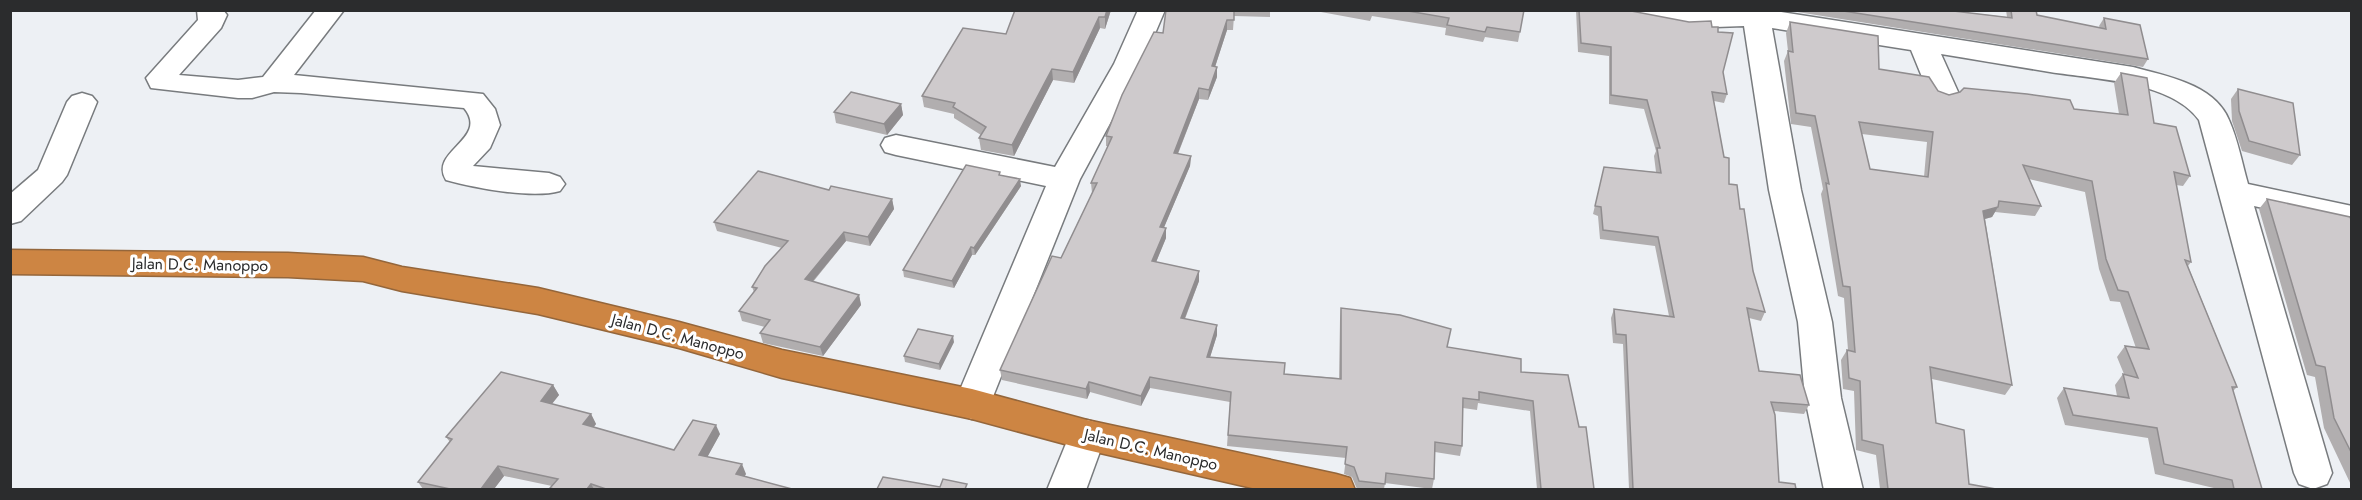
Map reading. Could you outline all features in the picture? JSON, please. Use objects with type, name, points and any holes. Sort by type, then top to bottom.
[{"type":"highway","name":"Jalan D.C. Manoppo","points":[[10,262],[363,268],[402,279],[538,301],[679,335],[782,364],[972,404],[1087,435],[1336,489]]},
{"type":"street","points":[[210,10],[213,18],[211,22],[160,78],[161,82],[238,89],[252,89],[273,83],[473,100],[486,116],[486,126],[479,143],[458,162],[457,173],[487,179],[549,184]]},
{"type":"street","points":[[273,83],[331,10]]},
{"type":"street","points":[[972,404],[1064,179],[1128,64],[1152,10]]},
{"type":"street","points":[[1630,10],[1687,20],[1756,14],[2133,76],[2186,93],[2208,110],[2214,119],[2313,473]]},
{"type":"street","points":[[1756,14],[1785,190],[1815,322],[1822,398],[1844,489]]},
{"type":"street","points":[[1922,43],[1944,94]]},
{"type":"street","points":[[10,213],[51,175],[82,102]]},
{"type":"street","points":[[896,145],[1064,179]]},
{"type":"street","points":[[2233,191],[2352,218]]},
{"type":"street","points":[[1066,489],[1087,435]]},
{"type":"building","points":[[1015,10],[1107,10],[1105,17],[1099,17],[1073,72],[1052,69],[1012,145],[979,138],[986,127],[953,107],[955,103],[922,96],[963,28],[1006,34]]},
{"type":"building","points":[[1166,10],[1234,10],[1234,20],[1227,20],[1212,66],[1217,67],[1209,90],[1199,88],[1174,153],[1191,156],[1160,227],[1166,228],[1152,261],[1199,271],[1181,318],[1217,325],[1207,357],[1285,363],[1284,374],[1341,379],[1341,308],[1400,315],[1451,329],[1447,347],[1521,359],[1521,372],[1568,375],[1579,427],[1586,427],[1594,489],[1541,489],[1533,401],[1479,392],[1479,400],[1463,398],[1462,446],[1435,442],[1434,479],[1386,473],[1385,484],[1359,481],[1354,467],[1345,464],[1347,447],[1228,435],[1231,392],[1150,377],[1141,396],[1089,382],[1086,389],[1000,370],[1052,256],[1061,258],[1097,183],[1091,183],[1112,137],[1106,136],[1122,95],[1154,32],[1163,33]]},
{"type":"building","points":[[1402,10],[1524,10],[1520,32],[1487,27],[1485,32],[1447,25],[1449,18]]},
{"type":"building","points":[[1579,10],[1626,10],[1689,22],[1711,21],[1712,27],[1718,27],[1718,32],[1733,33],[1723,72],[1727,94],[1712,92],[1724,157],[1729,158],[1729,184],[1737,185],[1740,209],[1744,209],[1753,271],[1765,312],[1747,308],[1759,371],[1800,375],[1809,405],[1771,402],[1775,415],[1779,482],[1795,484],[1796,489],[1633,489],[1626,335],[1616,334],[1614,309],[1674,317],[1658,237],[1603,230],[1601,207],[1595,206],[1604,167],[1661,173],[1657,148],[1660,148],[1647,100],[1611,95],[1611,47],[1581,43]]},
{"type":"building","points":[[1837,10],[1945,10],[2012,18],[2011,10],[2036,10],[2037,15],[2106,29],[2104,18],[2140,25],[2148,59]]},
{"type":"building","points":[[1790,22],[1878,36],[1879,69],[1929,77],[1938,91],[1949,95],[1960,92],[1964,88],[2027,94],[2070,100],[2074,109],[2128,115],[2121,73],[2147,78],[2154,123],[2176,127],[2190,176],[2174,172],[2191,262],[2185,260],[2237,387],[2232,387],[2262,489],[2234,489],[2232,480],[2164,464],[2157,428],[2073,415],[2064,388],[2129,398],[2123,374],[2138,378],[2125,346],[2149,349],[2128,292],[2118,290],[2106,259],[2092,181],[2023,165],[2041,206],[1999,201],[1998,207],[1983,211],[2012,385],[1930,367],[1936,423],[1964,430],[1969,484],[1996,489],[1888,489],[1883,445],[1862,440],[1860,381],[1849,378],[1847,350],[1855,352],[1850,287],[1843,286],[1826,183],[1829,184],[1815,116],[1796,113],[1788,51],[1793,52]],"holes":[[[1859,122],[1933,132],[1928,177],[1870,169]]]},
{"type":"building","points":[[2238,89],[2293,103],[2300,155],[2249,141],[2239,111]]},
{"type":"building","points":[[851,92],[901,104],[884,124],[834,112]]},
{"type":"building","points":[[966,165],[1020,179],[974,248],[971,247],[952,281],[903,270]]},
{"type":"building","points":[[758,171],[829,190],[831,186],[892,199],[868,237],[844,232],[805,279],[859,295],[820,347],[760,333],[770,320],[739,311],[757,288],[752,287],[765,266],[788,241],[714,222]]},
{"type":"building","points":[[2267,199],[2350,217],[2352,222],[2352,454],[2334,418],[2325,367],[2316,365]]},
{"type":"building","points":[[918,329],[953,336],[939,364],[904,356]]},
{"type":"building","points":[[501,372],[553,385],[541,401],[591,414],[583,424],[674,450],[693,420],[716,425],[699,455],[742,464],[736,474],[792,489],[606,489],[591,484],[587,489],[554,489],[550,488],[558,479],[498,466],[481,489],[450,489],[418,482],[452,439],[446,437]]},
{"type":"building","points":[[883,477],[940,487],[943,479],[967,484],[965,489],[877,489]]}]
